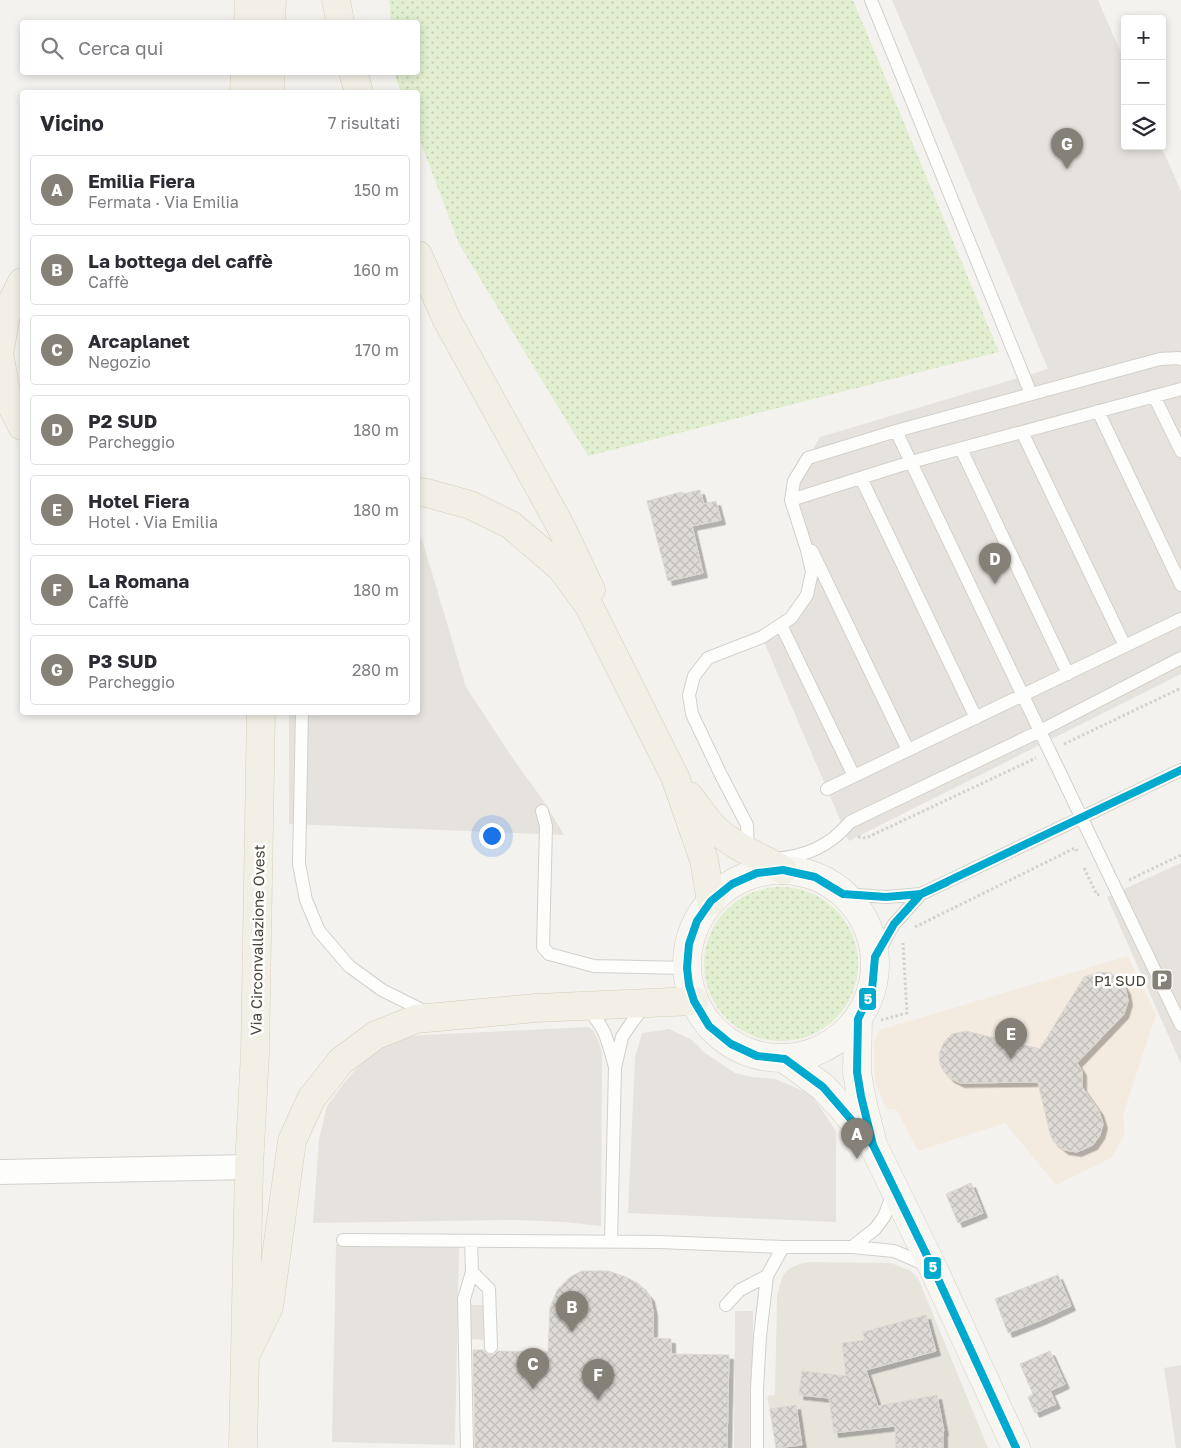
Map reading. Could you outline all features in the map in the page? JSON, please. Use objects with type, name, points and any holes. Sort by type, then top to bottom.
[{"type":"main road","points":[[248,20],[249,0]]},
{"type":"main road","points":[[271,20],[272,0]]},
{"type":"main road","points":[[336,0],[340,20]]},
{"type":"main road","points":[[244,90],[245,75]]},
{"type":"main road","points":[[270,75],[270,90]]},
{"type":"main road","points":[[354,75],[358,90]]},
{"type":"main road","points":[[420,259],[448,320],[564,533],[588,582],[610,648]]},
{"type":"main road","points":[[0,350],[6,314],[20,286]]},
{"type":"main road","points":[[0,358],[7,397],[20,422]]},
{"type":"main road","points":[[420,492],[470,506],[511,525],[561,568],[589,606],[675,777],[704,860],[711,901]]},
{"type":"main road","points":[[251,715],[260,746]]},
{"type":"main road","name":"Via Circonvallazione Ovest","points":[[243,1448],[249,1167],[255,1053],[261,715]]},
{"type":"main road","points":[[675,777],[715,829],[737,846],[765,861],[815,877],[843,894],[863,919],[870,934],[875,958],[868,1020],[857,1072],[873,1145],[933,1268],[1016,1448]]},
{"type":"main road","points":[[765,861],[757,873],[732,884],[711,901],[697,921],[689,944],[687,968],[689,985],[694,1002],[709,1026],[731,1044],[757,1056],[785,1059],[813,1053],[838,1040],[868,1020]]},
{"type":"main road","points":[[244,1358],[269,1307],[292,1141],[311,1099],[341,1061],[376,1035],[416,1019],[582,1005],[694,1002]]},
{"type":"main road","points":[[785,1059],[823,1087],[873,1145]]},
{"type":"street","points":[[0,1172],[249,1167]]},
{"type":"lane","points":[[871,0],[1031,394]]},
{"type":"lane","points":[[1181,359],[1160,359],[896,431],[808,458],[794,481],[790,500],[807,550],[812,572],[807,596],[791,618],[762,637],[708,658],[694,676],[689,695],[692,714],[765,861],[804,854],[817,849],[840,834],[850,822],[1040,731],[1181,658]]},
{"type":"lane","points":[[790,500],[911,462],[1181,389]]},
{"type":"lane","points":[[1154,396],[1181,451]]},
{"type":"lane","points":[[1098,411],[1181,585]]},
{"type":"lane","points":[[896,431],[1181,1025]]},
{"type":"lane","points":[[1022,432],[1126,646]]},
{"type":"lane","points":[[961,448],[1068,674]]},
{"type":"lane","points":[[861,478],[976,718]]},
{"type":"lane","points":[[797,519],[908,750]]},
{"type":"lane","points":[[827,789],[1181,620]]},
{"type":"lane","points":[[781,625],[854,776]]},
{"type":"lane","points":[[302,715],[299,864],[306,900],[319,930],[349,966],[382,990],[435,1017]]},
{"type":"lane","points":[[843,894],[886,897],[921,894],[1181,770]]},
{"type":"lane","points":[[542,811],[546,826],[542,934],[543,947],[549,954],[594,966],[687,968]]},
{"type":"lane","points":[[875,958],[894,924],[921,894]]},
{"type":"lane","points":[[611,1242],[615,1068],[622,1037],[647,1003]]},
{"type":"lane","points":[[582,1005],[596,1018],[605,1032],[615,1068]]},
{"type":"lane","points":[[852,1247],[875,1229],[884,1217],[894,1190]]},
{"type":"lane","points":[[343,1240],[660,1242],[852,1247],[894,1251],[933,1268]]},
{"type":"lane","points":[[466,1448],[464,1299],[472,1272],[471,1241]]},
{"type":"lane","points":[[757,1448],[757,1389],[760,1336],[767,1276],[784,1246]]},
{"type":"lane","points":[[472,1272],[489,1289],[491,1347]]},
{"type":"lane","points":[[726,1305],[740,1290],[767,1276]]},
{"type":"path","points":[[840,834],[866,838],[1180,688]]},
{"type":"path","points":[[911,929],[1075,848],[1079,856]]},
{"type":"path","points":[[1083,864],[1097,895],[1181,855]]},
{"type":"path","points":[[868,1020],[907,1013],[903,942]]},
{"type":"shaded area","points":[[892,0],[1098,0],[1121,53],[1121,150],[1163,150],[1181,191],[1181,674],[849,841],[762,637],[791,618],[812,572],[791,500],[808,458],[820,437],[1048,369]]},
{"type":"shaded area","points":[[420,539],[422,539],[466,687],[543,800],[564,835],[289,824],[289,715],[420,715]]},
{"type":"shaded area","name":"P1 SUD","points":[[1181,863],[1181,1064],[1107,897]]},
{"type":"shaded area","points":[[1128,956],[1156,1015],[1123,1115],[1125,1130],[1123,1138],[1111,1158],[1056,1185],[1005,1123],[918,1151],[896,1109],[886,1109],[876,1085],[874,1042],[879,1030]]},
{"type":"shaded area","points":[[588,1027],[593,1030],[602,1052],[601,1226],[515,1220],[313,1223],[319,1139],[327,1106],[364,1060],[380,1047],[405,1036]]},
{"type":"shaded area","points":[[669,1029],[692,1040],[705,1053],[735,1073],[775,1079],[811,1094],[836,1131],[836,1222],[628,1213],[635,1057],[642,1033]]},
{"type":"shaded area","points":[[336,1244],[459,1247],[455,1445],[332,1442]]},
{"type":"shaded area","points":[[810,1262],[891,1263],[911,1271],[918,1278],[988,1448],[776,1448],[767,1396],[775,1395],[777,1296],[783,1275],[790,1268]]},
{"type":"shaded area","points":[[471,1305],[486,1305],[484,1340],[469,1339]]},
{"type":"shaded area","points":[[735,1311],[753,1311],[752,1448],[734,1448]]},
{"type":"shaded area","points":[[1181,1365],[1181,1448],[1176,1448],[1164,1368]]},
{"type":"green space","points":[[389,0],[853,0],[999,352],[588,456],[459,244],[420,140],[420,90],[400,90],[396,79],[395,75],[420,75],[420,20],[391,20]]},
{"type":"green space","points":[[781,887],[811,892],[836,909],[853,934],[858,964],[853,994],[836,1019],[811,1036],[781,1041],[751,1036],[726,1019],[709,994],[704,964],[709,934],[726,909],[751,892]]},
{"type":"building","points":[[700,490],[704,504],[716,501],[721,520],[692,526],[703,573],[668,581],[647,501],[682,492],[683,494]]},
{"type":"building","points":[[1099,972],[1110,973],[1120,979],[1126,990],[1128,1001],[1124,1014],[1077,1063],[1082,1071],[1082,1087],[1099,1111],[1103,1124],[1100,1135],[1093,1145],[1077,1152],[1064,1150],[1053,1141],[1038,1082],[960,1083],[950,1078],[944,1072],[940,1064],[939,1054],[944,1042],[952,1034],[966,1031],[1040,1049],[1084,977]]},
{"type":"building","points":[[971,1183],[983,1213],[958,1223],[946,1194]]},
{"type":"building","points":[[582,1271],[608,1271],[639,1284],[650,1297],[653,1311],[653,1338],[671,1339],[671,1354],[729,1355],[727,1448],[475,1448],[473,1350],[484,1350],[487,1354],[491,1355],[498,1351],[548,1352],[550,1308],[557,1290],[570,1277]]},
{"type":"building","points":[[1058,1275],[1071,1306],[1008,1333],[995,1299]]},
{"type":"building","points":[[926,1315],[936,1351],[866,1370],[878,1406],[937,1395],[944,1431],[943,1448],[896,1448],[895,1426],[834,1433],[829,1398],[799,1395],[802,1371],[846,1376],[842,1343],[865,1340],[863,1332]]},
{"type":"building","points":[[1050,1351],[1065,1384],[1050,1391],[1056,1404],[1035,1413],[1028,1397],[1033,1394],[1020,1364]]},
{"type":"building","points":[[796,1405],[802,1445],[776,1448],[770,1409]]},
{"type":"transit line","name":"5","points":[[1016,1448],[933,1268],[873,1145],[823,1087],[785,1059],[757,1056],[731,1044],[709,1026],[694,1001],[689,985],[687,968],[689,944],[697,921],[711,901],[732,884],[757,873],[783,870],[815,877],[843,894],[886,897],[921,894],[1181,770]]},
{"type":"transit line","name":"5","points":[[873,1145],[857,1072],[858,1019],[872,990],[875,957],[894,924],[921,894],[947,882]]},
{"type":"place","name":"P3 SUD","points":[[1067,169]]},
{"type":"place","name":"P2 SUD","points":[[995,584]]},
{"type":"place","name":"P1 SUD","points":[[1162,980]]},
{"type":"place","name":"Hotel Fiera","points":[[1011,1059]]},
{"type":"place","name":"Emilia Fiera","points":[[857,1159]]},
{"type":"place","name":"La bottega del caffè","points":[[572,1332]]},
{"type":"place","name":"Arcaplanet","points":[[533,1389]]},
{"type":"place","name":"La Romana","points":[[598,1400]]}]
